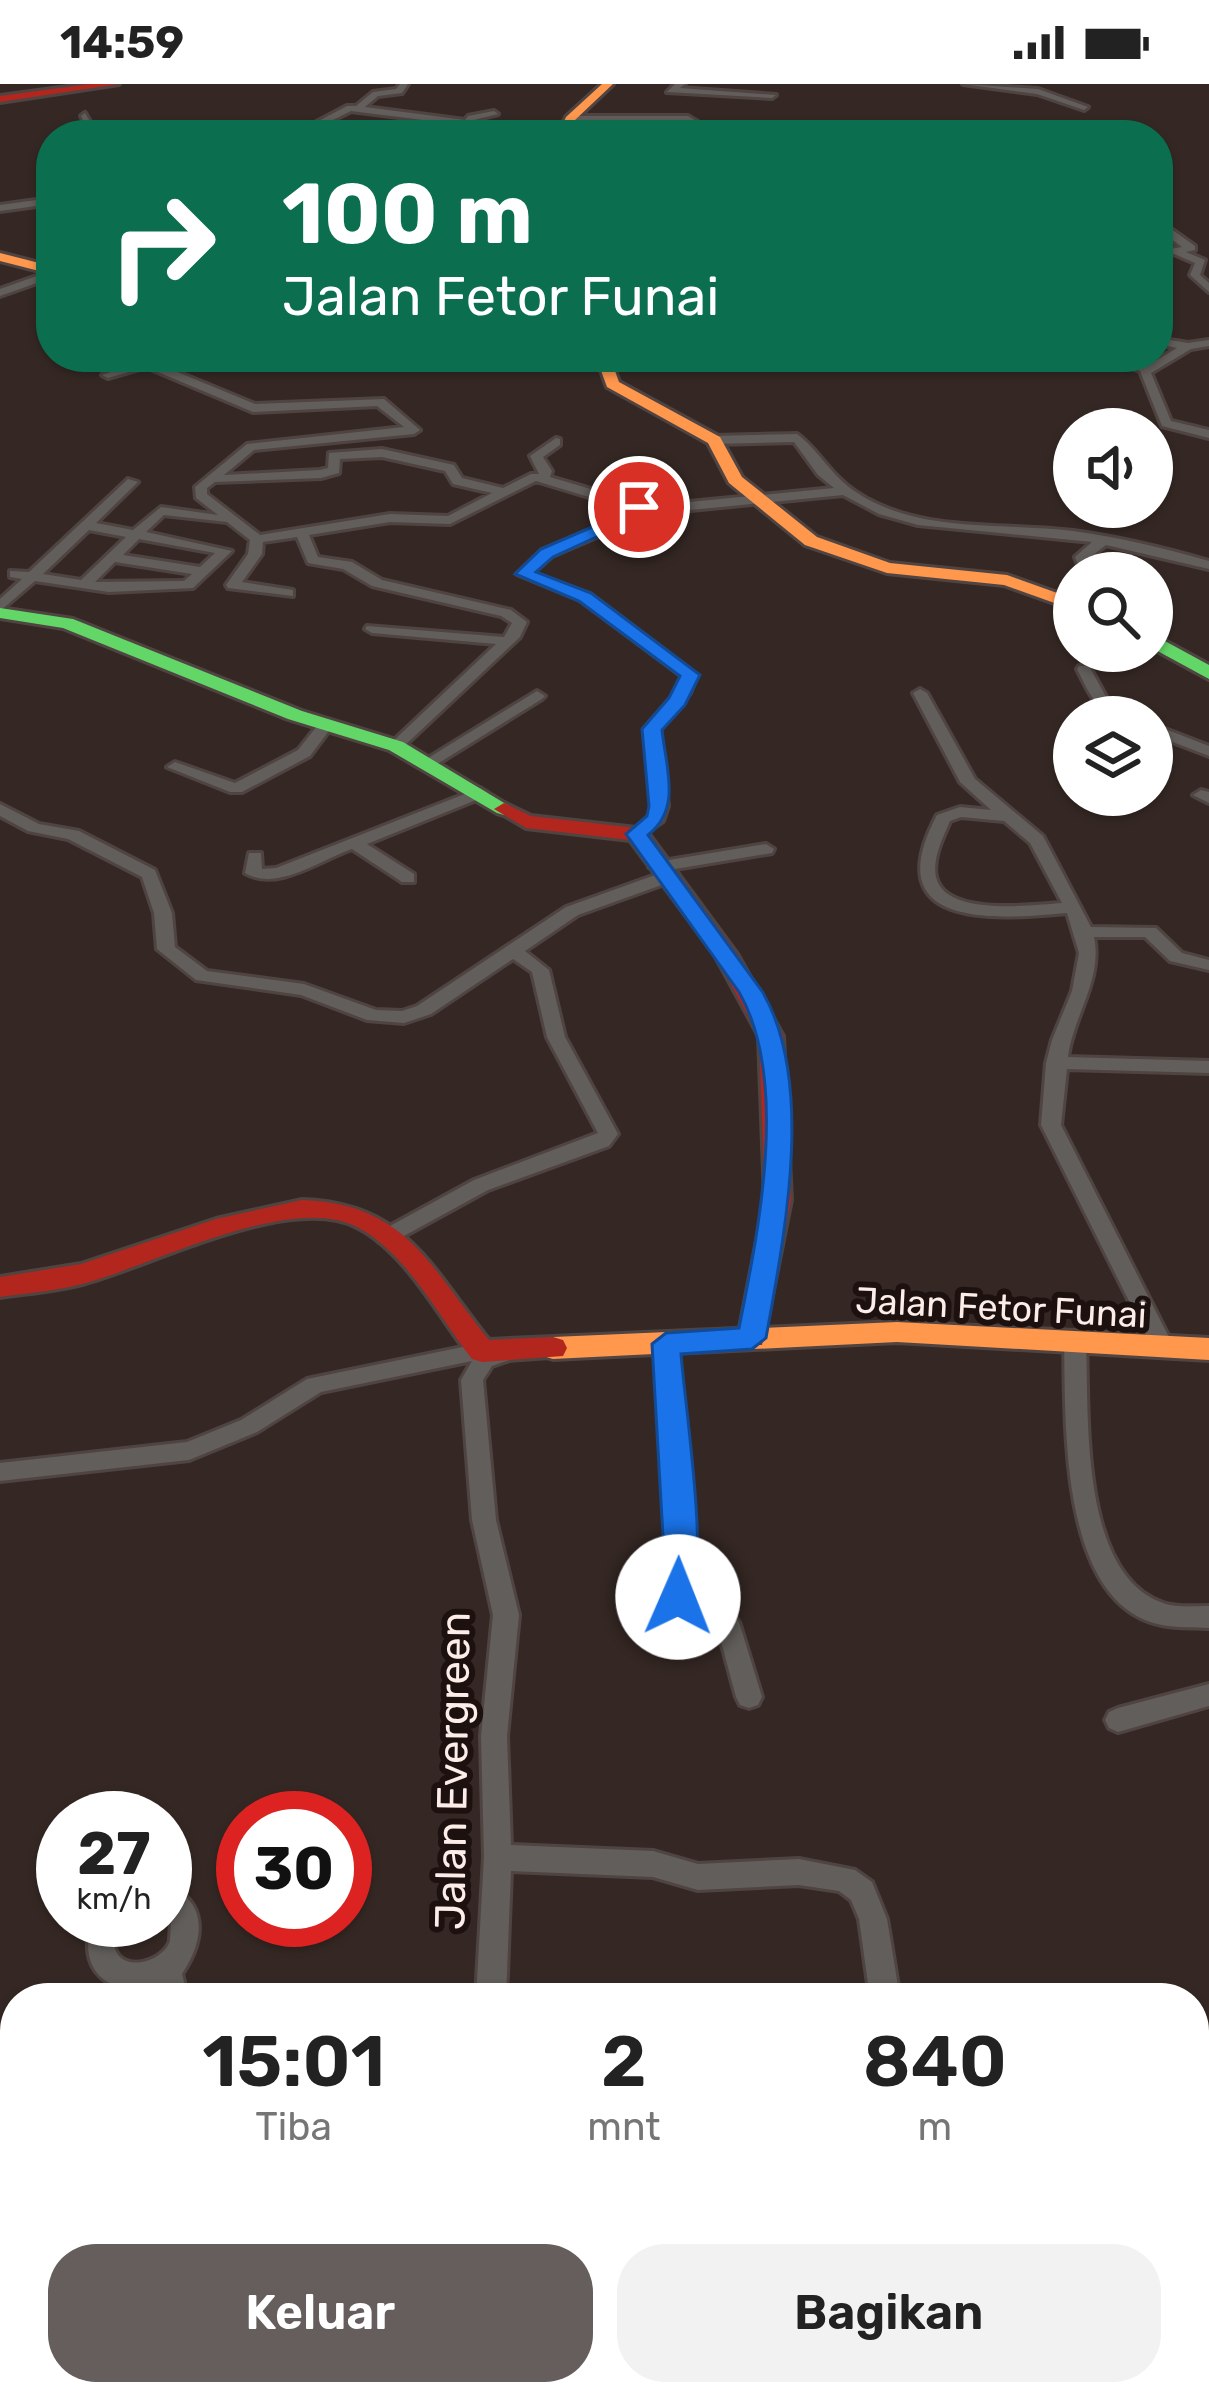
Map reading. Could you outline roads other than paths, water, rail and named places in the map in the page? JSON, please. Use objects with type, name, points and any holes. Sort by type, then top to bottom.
[{"type":"main road","points":[[0,95],[45,84]]},
{"type":"main road","points":[[0,95],[114,84]]},
{"type":"main road","points":[[574,120],[608,84]]},
{"type":"main road","points":[[0,257],[36,268]]},
{"type":"main road","points":[[608,372],[612,384],[714,440],[735,480],[811,542],[864,562],[1007,580],[1053,597]]},
{"type":"main road","points":[[0,610],[67,623],[326,724],[396,746],[526,822],[637,834],[660,872],[726,954],[771,1036],[778,1200],[752,1338]]},
{"type":"main road","points":[[1173,652],[1209,673]]},
{"type":"main road","points":[[0,1288],[81,1274],[303,1208],[344,1211],[386,1237],[493,1352]]},
{"type":"main road","name":"Jalan Fetor Funai","points":[[493,1352],[897,1332],[1165,1351],[1209,1349]]},
{"type":"street","points":[[359,108],[376,94],[399,91],[404,84]]},
{"type":"street","points":[[681,84],[670,90],[772,95]]},
{"type":"street","points":[[696,84],[731,94]]},
{"type":"street","points":[[967,84],[1038,92],[1084,107]]},
{"type":"street","points":[[322,120],[340,110],[359,108],[441,120]]},
{"type":"street","points":[[472,120],[494,114]]},
{"type":"street","points":[[85,116],[87,120]]},
{"type":"street","points":[[0,208],[36,203]]},
{"type":"street","points":[[1173,235],[1191,248],[1173,252]]},
{"type":"street","points":[[1177,252],[1201,262],[1195,272],[1209,289]]},
{"type":"street","points":[[0,293],[36,278]]},
{"type":"street","points":[[1173,344],[1209,343]]},
{"type":"street","points":[[1173,354],[1188,346]]},
{"type":"street","points":[[108,375],[118,372]]},
{"type":"street","points":[[167,372],[253,408],[378,401],[414,425],[409,431],[251,447],[201,487],[201,495],[257,539],[390,518],[450,520],[502,492],[544,477],[646,510]]},
{"type":"street","points":[[1146,372],[1166,423],[1209,434]]},
{"type":"street","points":[[714,440],[797,438],[815,468],[842,491],[886,516],[1102,541],[1209,565]]},
{"type":"street","points":[[544,477],[546,471],[536,456],[556,442]]},
{"type":"street","points":[[216,479],[321,474],[335,470],[336,455],[382,453],[450,468],[457,481],[502,492]]},
{"type":"street","points":[[637,834],[657,818],[660,806],[652,729],[678,700],[690,675],[585,597],[524,574],[547,553],[646,510],[842,491]]},
{"type":"street","points":[[85,584],[161,511],[222,519]]},
{"type":"street","points":[[0,589],[23,575],[78,524],[224,547],[188,585],[85,584],[23,575]]},
{"type":"street","points":[[302,534],[314,560],[347,565],[377,583],[516,618],[519,629],[396,746]]},
{"type":"street","points":[[257,539],[255,554],[233,585],[288,592]]},
{"type":"street","points":[[1088,552],[1102,541]]},
{"type":"street","points":[[114,558],[205,572]]},
{"type":"street","points":[[0,610],[23,575]]},
{"type":"street","points":[[372,629],[505,641]]},
{"type":"street","points":[[920,693],[968,782],[1036,840],[1084,932],[1088,953],[1081,991],[1056,1064],[1050,1114],[1054,1136],[1165,1351]]},
{"type":"street","points":[[428,763],[536,696]]},
{"type":"street","points":[[175,767],[236,789],[304,753],[326,724]]},
{"type":"street","points":[[1173,737],[1209,751]]},
{"type":"street","points":[[255,857],[254,872],[277,875],[310,856],[479,794]]},
{"type":"street","points":[[0,809],[34,828],[73,835],[148,874],[170,957],[202,976],[317,993],[374,1016],[404,1018],[424,1010],[590,902],[660,872],[766,849]]},
{"type":"street","points":[[1009,816],[960,812],[944,818],[926,862],[937,896],[947,906],[968,909],[1073,907]]},
{"type":"street","points":[[354,843],[408,878]]},
{"type":"street","points":[[1084,932],[1150,932],[1176,957],[1209,964]]},
{"type":"street","points":[[386,1237],[481,1185],[602,1142],[608,1134],[556,1037],[540,970],[512,950]]},
{"type":"street","points":[[1056,1064],[1209,1067]]},
{"type":"street","points":[[1075,1342],[1084,1482],[1099,1557],[1113,1587],[1152,1614],[1178,1621],[1209,1617]]},
{"type":"street","points":[[666,1344],[676,1466],[678,1597],[722,1620],[730,1630],[749,1697]]},
{"type":"street","points":[[0,1472],[190,1451],[249,1426],[315,1385],[493,1352]]},
{"type":"street","name":"Jalan Evergreen","points":[[492,1983],[498,1857],[494,1736],[506,1615],[484,1520],[472,1380],[493,1352]]},
{"type":"street","points":[[1118,1720],[1209,1695]]},
{"type":"street","points":[[498,1857],[652,1864],[698,1876],[799,1872],[845,1879],[862,1892],[874,1919],[883,1983]]},
{"type":"street","points":[[101,1947],[108,1967],[135,1978],[170,1983],[184,1947]]}]
